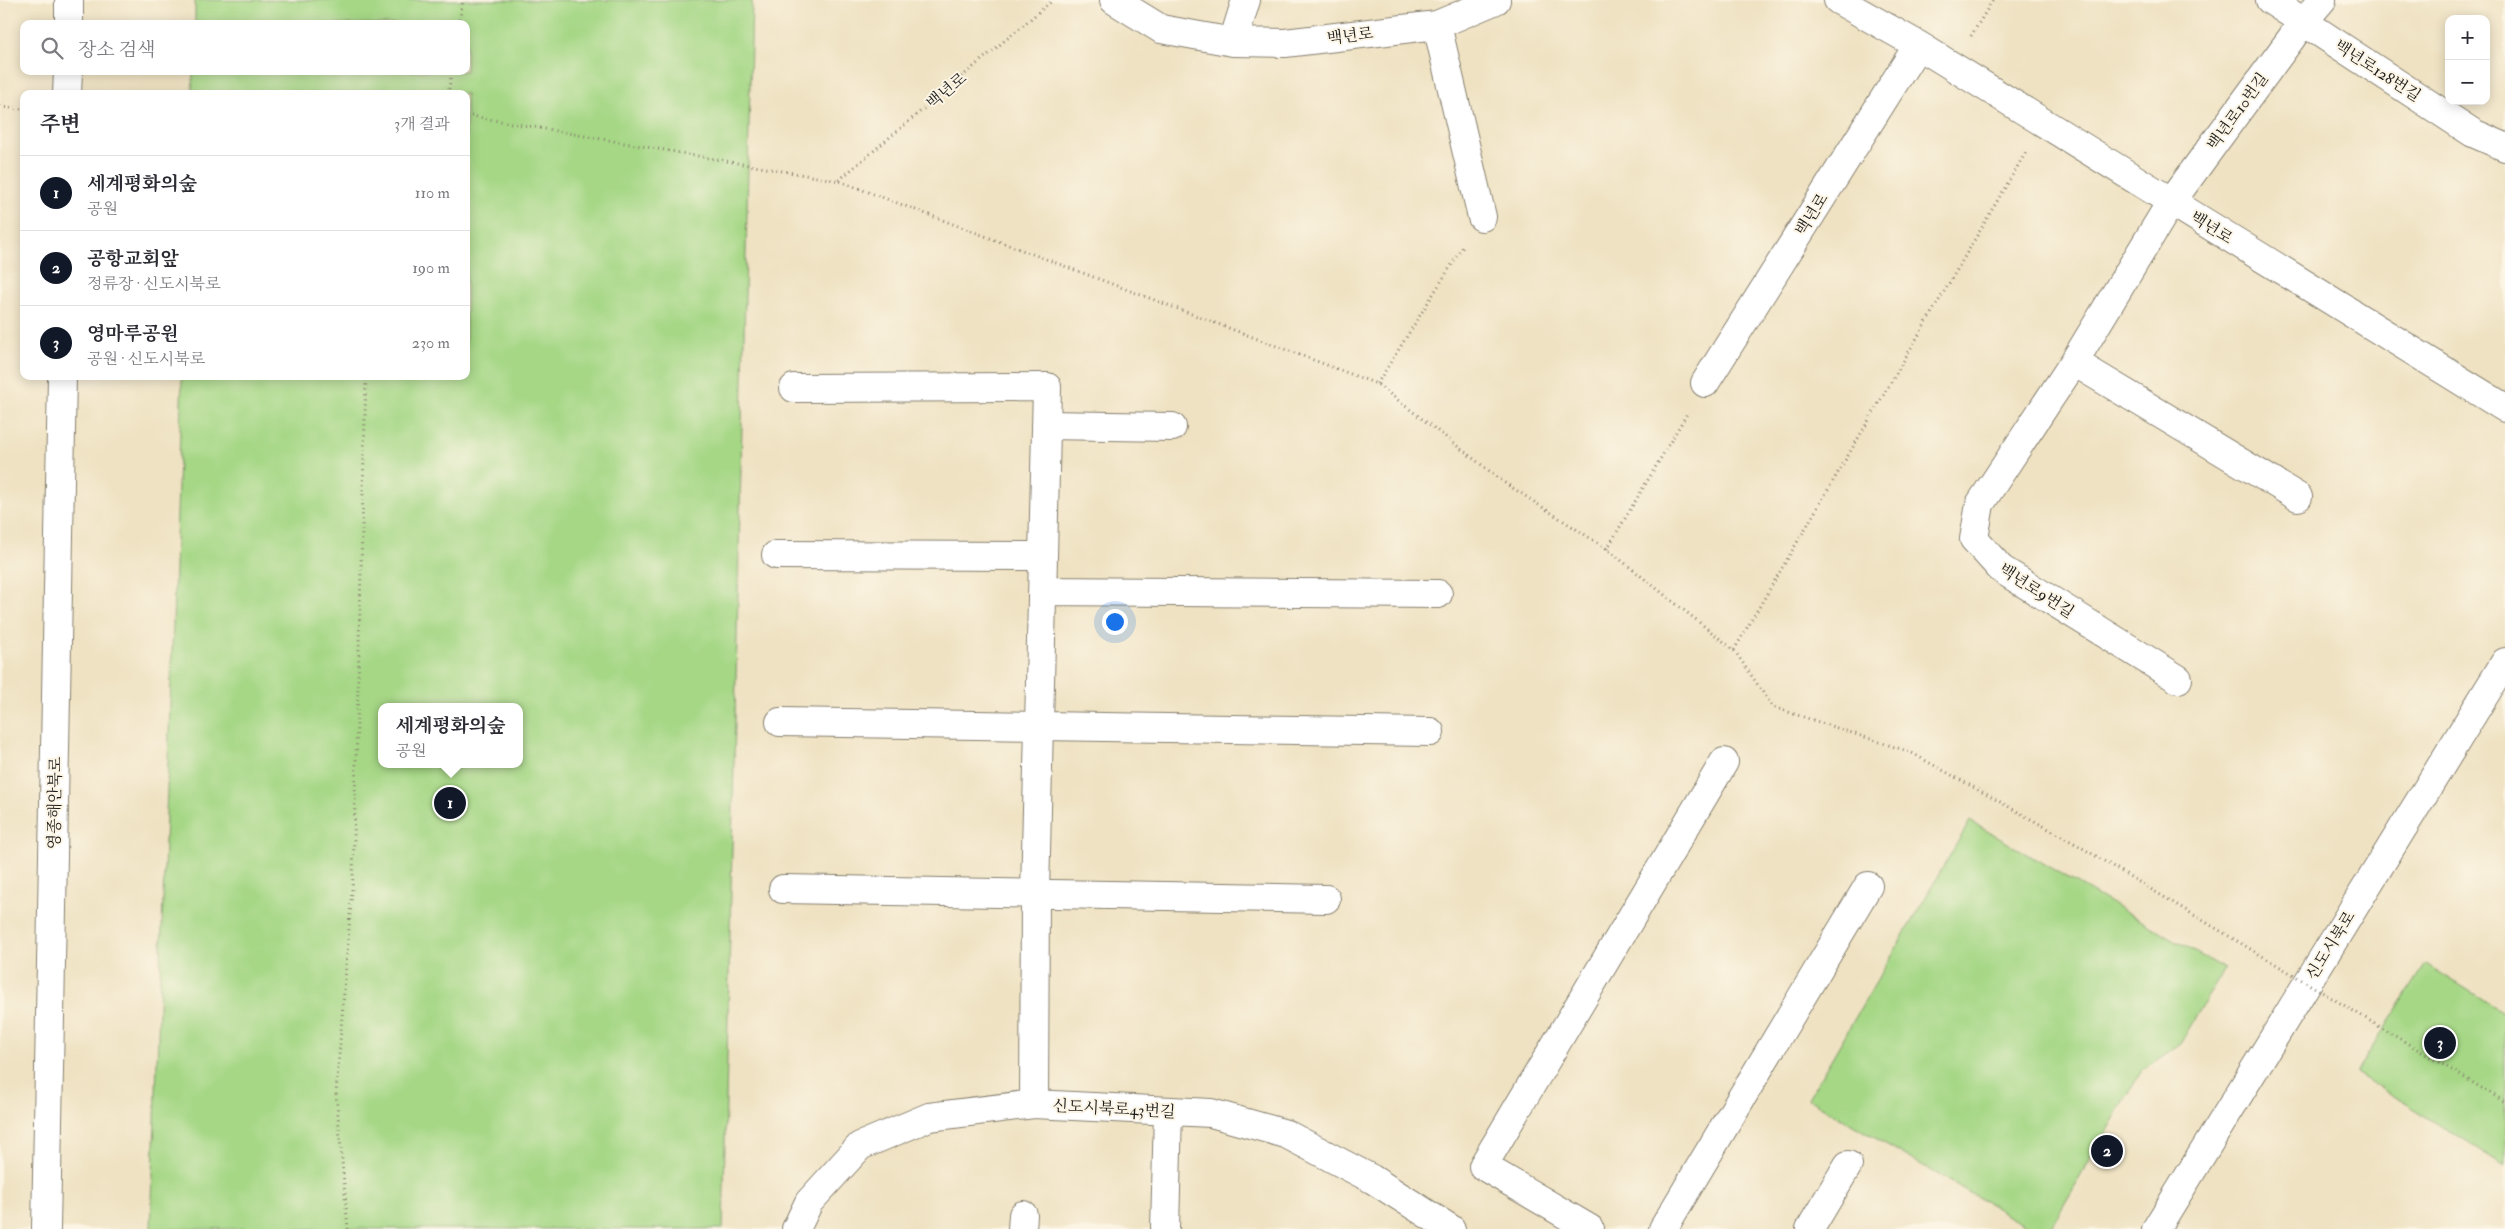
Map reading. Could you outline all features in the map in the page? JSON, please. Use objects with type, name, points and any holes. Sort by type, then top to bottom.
[{"type":"main road","points":[[68,20],[69,0]]},
{"type":"main road","name":"백년로","points":[[1114,0],[1161,29],[1233,42],[1285,43],[1437,25],[1496,0]]},
{"type":"main road","points":[[1233,42],[1246,0]]},
{"type":"main road","name":"백년로","points":[[1838,0],[1918,45],[2505,408]]},
{"type":"main road","points":[[2270,0],[2304,21]]},
{"type":"main road","name":"백년로10번길","points":[[2171,202],[2304,21],[2322,0]]},
{"type":"main road","name":"백년로128번길","points":[[2304,21],[2474,132],[2505,147]]},
{"type":"main road","points":[[1437,25],[1482,217]]},
{"type":"main road","name":"백년로","points":[[1705,384],[1918,45]]},
{"type":"main road","points":[[67,90],[68,75]]},
{"type":"main road","name":"백년로9번길","points":[[2171,202],[2074,362],[1980,504],[1974,539],[2001,569],[2178,678]]},
{"type":"main road","points":[[2074,362],[2298,497]]},
{"type":"main road","name":"영종해안북로","points":[[46,1229],[62,380]]},
{"type":"main road","points":[[794,388],[1047,387],[1035,894],[1034,1104]]},
{"type":"main road","points":[[1046,425],[1172,427]]},
{"type":"main road","points":[[776,555],[1043,556]]},
{"type":"main road","points":[[1042,591],[1438,594]]},
{"type":"main road","name":"신도시북로","points":[[2156,1229],[2505,662]]},
{"type":"main road","points":[[780,722],[1430,732]]},
{"type":"main road","points":[[1590,1229],[1483,1166],[1724,762]]},
{"type":"main road","points":[[1663,1229],[1868,886]]},
{"type":"main road","points":[[783,888],[1326,899]]},
{"type":"main road","name":"신도시북로43번길","points":[[796,1229],[809,1202],[860,1146],[929,1117],[1034,1104],[1211,1113],[1286,1134],[1372,1180],[1451,1229]]},
{"type":"main road","points":[[1165,1229],[1168,1111]]},
{"type":"main road","points":[[1810,1229],[1848,1165]]},
{"type":"path","points":[[460,20],[463,0]]},
{"type":"path","name":"백년로","points":[[839,181],[1053,0]]},
{"type":"path","points":[[1952,66],[1993,0]]},
{"type":"path","points":[[449,90],[451,75]]},
{"type":"path","points":[[0,108],[20,109]]},
{"type":"path","points":[[470,116],[839,181],[1377,384],[1505,483],[1607,549],[1734,650],[1773,707],[1910,752],[2074,843],[2505,1102]]},
{"type":"path","points":[[1734,650],[2043,123]]},
{"type":"path","points":[[1377,384],[1482,217]]},
{"type":"path","points":[[348,1229],[336,1093],[353,877],[366,380]]},
{"type":"path","points":[[1607,549],[1705,384]]},
{"type":"green space","points":[[195,0],[752,0],[723,1229],[151,1229],[182,380],[470,380],[470,90],[192,90],[193,75],[470,75],[470,20],[195,20]]},
{"type":"green space","points":[[1970,821],[2224,969],[2180,1044],[2142,1070],[2050,1229],[2032,1229],[1808,1099]]},
{"type":"green space","points":[[2426,964],[2505,1013],[2505,1166],[2356,1073]]},
{"type":"place","name":"세계평화의숲","points":[[450,803]]},
{"type":"place","name":"영마루공원","points":[[2440,1043]]},
{"type":"place","name":"공항교회앞","points":[[2107,1151]]}]
